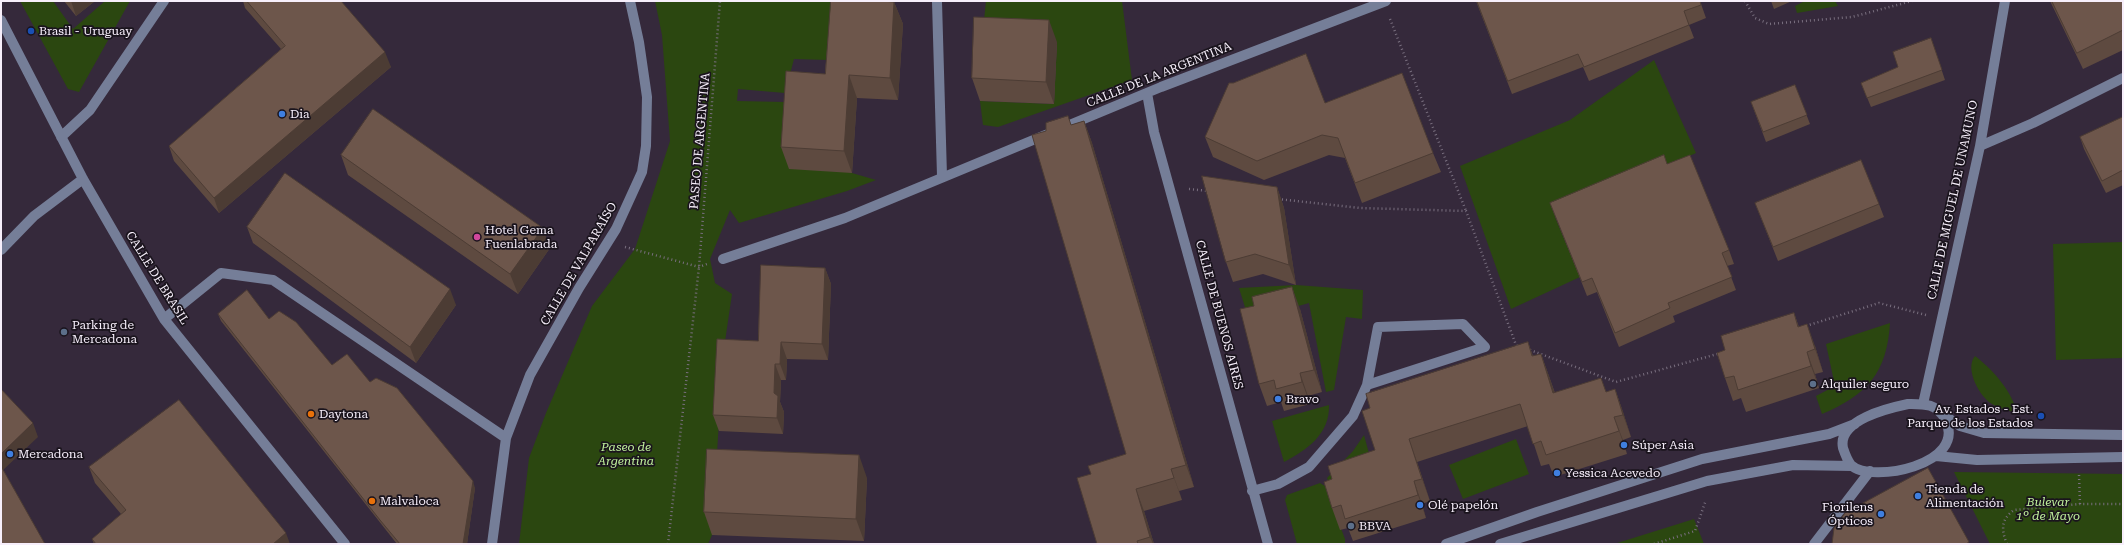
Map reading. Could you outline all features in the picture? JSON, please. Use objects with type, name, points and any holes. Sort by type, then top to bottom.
[{"type":"street","points":[[62,137],[90,110],[164,1]]},
{"type":"street","name":"CALLE DE VALPARAÍSO","points":[[492,544],[506,438],[530,376],[579,288],[616,229],[642,172],[646,146],[647,97],[639,42],[630,1]]},
{"type":"street","name":"CALLE DE MIGUEL DE UNAMUNO","points":[[1923,404],[1980,146],[2005,1]]},
{"type":"street","points":[[937,2],[942,176]]},
{"type":"street","name":"CALLE DE LA ARGENTINA","points":[[723,259],[845,218],[942,176],[1147,93],[1385,2]]},
{"type":"street","name":"CALLE DE BRASIL","points":[[1,20],[83,179],[164,318],[345,544]]},
{"type":"street","points":[[1980,146],[2033,123],[2123,78]]},
{"type":"street","name":"CALLE DE BUENOS AIRES","points":[[1147,93],[1154,132],[1171,187],[1252,491],[1268,544]]},
{"type":"street","points":[[1,250],[34,216],[83,179]]},
{"type":"street","points":[[164,318],[221,273],[272,280],[506,438]]},
{"type":"street","points":[[1252,491],[1278,484],[1310,467],[1353,416],[1367,385],[1378,327],[1464,324],[1485,347],[1367,385]]},
{"type":"street","points":[[1446,544],[1537,512],[1702,459],[1829,434],[1855,424],[1874,414],[1894,407],[1923,404],[1934,406],[1960,426],[1984,433],[2123,434]]},
{"type":"street","points":[[1500,544],[1714,480],[1793,465],[1852,466],[1870,471],[1903,468],[1921,464],[1936,456],[1944,448],[1948,437],[1948,425],[1942,413]]},
{"type":"street","points":[[1852,466],[1847,459],[1843,445],[1847,431],[1855,424]]},
{"type":"street","points":[[1936,456],[1977,460],[2123,457]]},
{"type":"street","points":[[1814,544],[1870,471]]},
{"type":"path","name":"PASEO DE ARGENTINA","points":[[668,544],[699,267],[720,1]]},
{"type":"path","points":[[1745,1],[1754,18],[1769,24],[1852,17],[1912,1]]},
{"type":"path","points":[[1385,2],[1516,345],[1616,382],[1723,352]]},
{"type":"path","points":[[1171,187],[1210,192]]},
{"type":"path","points":[[1273,199],[1360,208],[1466,211]]},
{"type":"path","points":[[606,244],[635,249],[699,267],[723,259]]},
{"type":"path","points":[[1805,327],[1879,303],[1942,320]]},
{"type":"path","points":[[2078,458],[2080,504]]},
{"type":"path","points":[[1654,544],[1695,531],[1714,480]]},
{"type":"path","points":[[2007,544],[2002,529],[2007,515],[2014,510],[2080,504],[2123,504]]},
{"type":"green space","points":[[20,1],[53,1],[73,29],[105,1],[130,1],[79,92],[68,89]]},
{"type":"green space","name":"Paseo de Argentina","points":[[655,1],[833,1],[829,60],[794,59],[785,93],[738,89],[737,101],[785,102],[852,173],[876,180],[847,191],[739,223],[730,210],[710,259],[715,283],[732,294],[723,355],[712,535],[708,544],[519,544],[529,458],[546,413],[592,306],[635,249],[670,141],[662,35]]},
{"type":"green space","points":[[986,1],[1122,1],[1132,80],[998,127],[983,125],[980,101],[1054,104],[1057,42],[982,39]]},
{"type":"green space","points":[[1805,1],[1835,1],[1838,6],[1797,13],[1795,6]]},
{"type":"green space","points":[[1654,60],[1696,153],[1555,217],[1580,277],[1511,309],[1460,166],[1570,120]]},
{"type":"green space","points":[[2123,242],[2123,358],[2056,360],[2053,244]]},
{"type":"green space","points":[[1296,285],[1363,290],[1362,319],[1346,317],[1334,390],[1326,392],[1309,303],[1249,320],[1239,288]]},
{"type":"green space","points":[[1890,323],[1884,356],[1879,369],[1872,380],[1851,399],[1822,414],[1816,396],[1835,386],[1826,344]]},
{"type":"green space","points":[[1975,356],[2005,387],[2016,409],[2013,412],[1999,408],[1992,404],[1978,389],[1972,375],[1971,368]]},
{"type":"green space","points":[[1329,405],[1326,424],[1316,440],[1301,452],[1284,462],[1272,421]]},
{"type":"green space","points":[[1364,435],[1374,472],[1330,485],[1327,478],[1353,451]]},
{"type":"green space","points":[[1516,439],[1529,474],[1463,499],[1449,465]]},
{"type":"green space","name":"Bulevar 1º de Mayo","points":[[1954,472],[2123,474],[2123,544],[1990,544]]},
{"type":"green space","points":[[1320,483],[1325,486],[1345,539],[1345,544],[1297,544],[1285,500],[1287,495]]},
{"type":"green space","points":[[1694,519],[1704,544],[1614,544]]},
{"type":"building","name":"Dia","points":[[247,1],[341,1],[385,52],[214,198],[169,146],[285,46]]},
{"type":"building","points":[[831,1],[894,2],[890,78],[849,75],[844,151],[781,147],[786,71],[825,74]]},
{"type":"building","points":[[1477,1],[1700,1],[1701,5],[1684,11],[1689,25],[1584,67],[1578,54],[1508,81]]},
{"type":"building","points":[[2052,1],[2123,1],[2123,30],[2077,53]]},
{"type":"building","points":[[974,17],[1049,20],[1046,82],[972,78]]},
{"type":"building","points":[[1931,38],[1942,70],[1867,98],[1861,83],[1898,67],[1893,52]]},
{"type":"building","points":[[1306,54],[1325,103],[1402,73],[1433,153],[1355,183],[1338,138],[1322,135],[1257,161],[1205,137],[1229,83],[1233,83]]},
{"type":"building","points":[[1795,85],[1807,115],[1763,132],[1751,102]]},
{"type":"building","points":[[373,109],[543,228],[510,274],[341,155]]},
{"type":"building","points":[[1068,116],[1071,125],[1084,121],[1186,465],[1171,469],[1174,478],[1136,489],[1150,537],[1137,541],[1138,544],[1097,544],[1077,478],[1091,474],[1088,466],[1126,454],[1032,135],[1046,131],[1046,123]]},
{"type":"building","points":[[2123,117],[2123,170],[2102,181],[2080,137]]},
{"type":"building","points":[[1664,155],[1667,164],[1690,155],[1729,250],[1722,253],[1732,277],[1668,303],[1670,308],[1615,333],[1592,278],[1582,282],[1550,203]]},
{"type":"building","points":[[1861,160],[1879,204],[1773,247],[1755,203]]},
{"type":"building","points":[[285,173],[450,289],[410,347],[247,227]]},
{"type":"building","points":[[1202,176],[1277,187],[1289,265],[1255,254],[1226,262]]},
{"type":"building","points":[[761,265],[825,268],[822,344],[781,342],[780,364],[775,364],[774,393],[778,396],[777,418],[713,415],[717,339],[758,341]]},
{"type":"building","points":[[1292,287],[1314,370],[1300,373],[1302,382],[1276,389],[1274,380],[1259,384],[1240,309],[1254,306],[1252,297]]},
{"type":"building","points":[[247,290],[269,319],[279,311],[296,322],[332,365],[347,354],[370,382],[376,378],[397,388],[473,481],[463,544],[400,544],[218,314]]},
{"type":"building","points":[[1794,313],[1798,327],[1807,324],[1815,349],[1807,352],[1811,366],[1738,390],[1734,376],[1725,378],[1717,353],[1725,350],[1721,336]]},
{"type":"building","points":[[1528,342],[1532,356],[1541,354],[1553,393],[1601,378],[1606,392],[1615,389],[1623,415],[1614,417],[1619,431],[1546,455],[1541,441],[1533,444],[1520,404],[1409,439],[1422,479],[1414,481],[1418,495],[1345,519],[1341,505],[1332,508],[1324,482],[1332,479],[1328,466],[1375,450],[1362,411],[1370,408],[1366,394]]},
{"type":"building","points":[[1,389],[33,423],[1,454]]},
{"type":"building","points":[[179,400],[286,533],[273,544],[96,544],[92,539],[126,510],[89,467]]},
{"type":"building","points":[[707,449],[859,455],[856,519],[704,512]]},
{"type":"building","points":[[1,466],[45,544],[1,544]]},
{"type":"building","points":[[1928,468],[1969,542],[1966,544],[1832,544],[1834,528],[1845,513]]},
{"type":"place","name":"Brasil - Uruguay","points":[[31,31]]},
{"type":"place","name":"Dia","points":[[282,114]]},
{"type":"place","name":"Hotel Gema Fuenlabrada","points":[[477,237]]},
{"type":"place","name":"Parking de Mercadona","points":[[64,332]]},
{"type":"place","name":"Alquiler seguro","points":[[1813,384]]},
{"type":"place","name":"Bravo","points":[[1278,399]]},
{"type":"place","name":"Daytona","points":[[311,414]]},
{"type":"place","name":"Av. Estados - Est. Parque de los Estados","points":[[2041,416]]},
{"type":"place","name":"Súper Asia","points":[[1624,445]]},
{"type":"place","name":"Mercadona","points":[[10,454]]},
{"type":"place","name":"Yessica Acevedo","points":[[1557,473]]},
{"type":"place","name":"Tienda de Alimentación","points":[[1918,496]]},
{"type":"place","name":"Malvaloca","points":[[372,501]]},
{"type":"place","name":"Olé papelón","points":[[1420,505]]},
{"type":"place","name":"Fiorilens Ópticos","points":[[1881,514]]},
{"type":"place","name":"BBVA","points":[[1351,526]]}]
